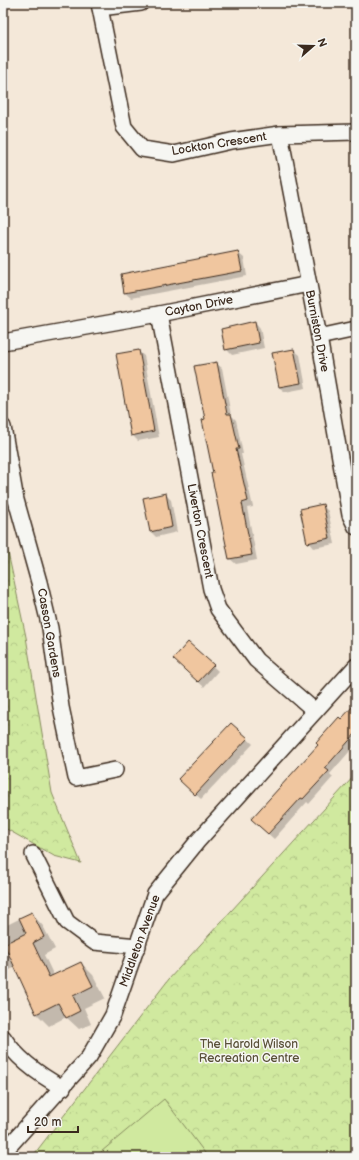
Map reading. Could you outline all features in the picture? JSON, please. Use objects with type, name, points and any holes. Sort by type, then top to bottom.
[{"type":"street","points":[[100,6],[141,3]]},
{"type":"street","name":"Lockton Crescent","points":[[100,6],[124,127],[142,149],[174,154],[231,141],[280,134],[356,132]]},
{"type":"street","name":"Burniston Drive","points":[[280,134],[319,337],[350,515],[356,527]]},
{"type":"street","name":"Cayton Drive","points":[[3,342],[159,314],[309,284]]},
{"type":"street","name":"Liverton Crescent","points":[[159,314],[211,589],[218,609],[256,660],[315,711]]},
{"type":"street","points":[[319,337],[356,329]]},
{"type":"street","name":"Casson Gardens","points":[[3,427],[16,500],[40,582],[50,628],[61,707],[76,778],[115,770]]},
{"type":"street","name":"Middleton Avenue","points":[[3,1153],[63,1088],[89,1057],[113,1015],[155,894],[197,842],[356,666]]},
{"type":"street","points":[[33,854],[67,922],[94,942],[138,946]]},
{"type":"street","points":[[3,1037],[8,1044],[42,1077],[63,1088]]},
{"type":"green space","points":[[3,529],[26,637],[52,793],[81,863],[54,856],[3,827]]},
{"type":"green space","name":"The Harold Wilson Recreation Centre","points":[[356,774],[356,1157],[32,1157],[169,979]]},
{"type":"green space","points":[[164,1099],[208,1157],[95,1157]]},
{"type":"building","points":[[238,251],[242,271],[124,293],[121,274]]},
{"type":"building","points":[[255,321],[259,343],[225,350],[221,329]]},
{"type":"building","points":[[294,349],[301,383],[279,387],[272,353]]},
{"type":"building","points":[[139,350],[154,431],[131,436],[116,354]]},
{"type":"building","points":[[217,362],[227,414],[231,414],[239,449],[236,449],[248,501],[242,503],[252,555],[229,559],[211,473],[213,473],[202,420],[205,419],[194,366]]},
{"type":"building","points":[[166,493],[172,527],[150,532],[143,498]]},
{"type":"building","points":[[323,504],[330,538],[307,543],[300,509]]},
{"type":"building","points":[[188,642],[214,665],[198,682],[173,659]]},
{"type":"building","points":[[356,703],[356,733],[325,768],[329,771],[303,799],[301,798],[268,834],[251,819],[318,745],[316,743],[339,717],[341,719]]},
{"type":"building","points":[[231,723],[248,738],[195,795],[178,779]]},
{"type":"building","points":[[32,912],[44,937],[33,943],[49,977],[81,962],[93,986],[73,996],[80,1011],[66,1018],[58,1003],[36,1014],[4,944],[26,933],[19,918]]}]
